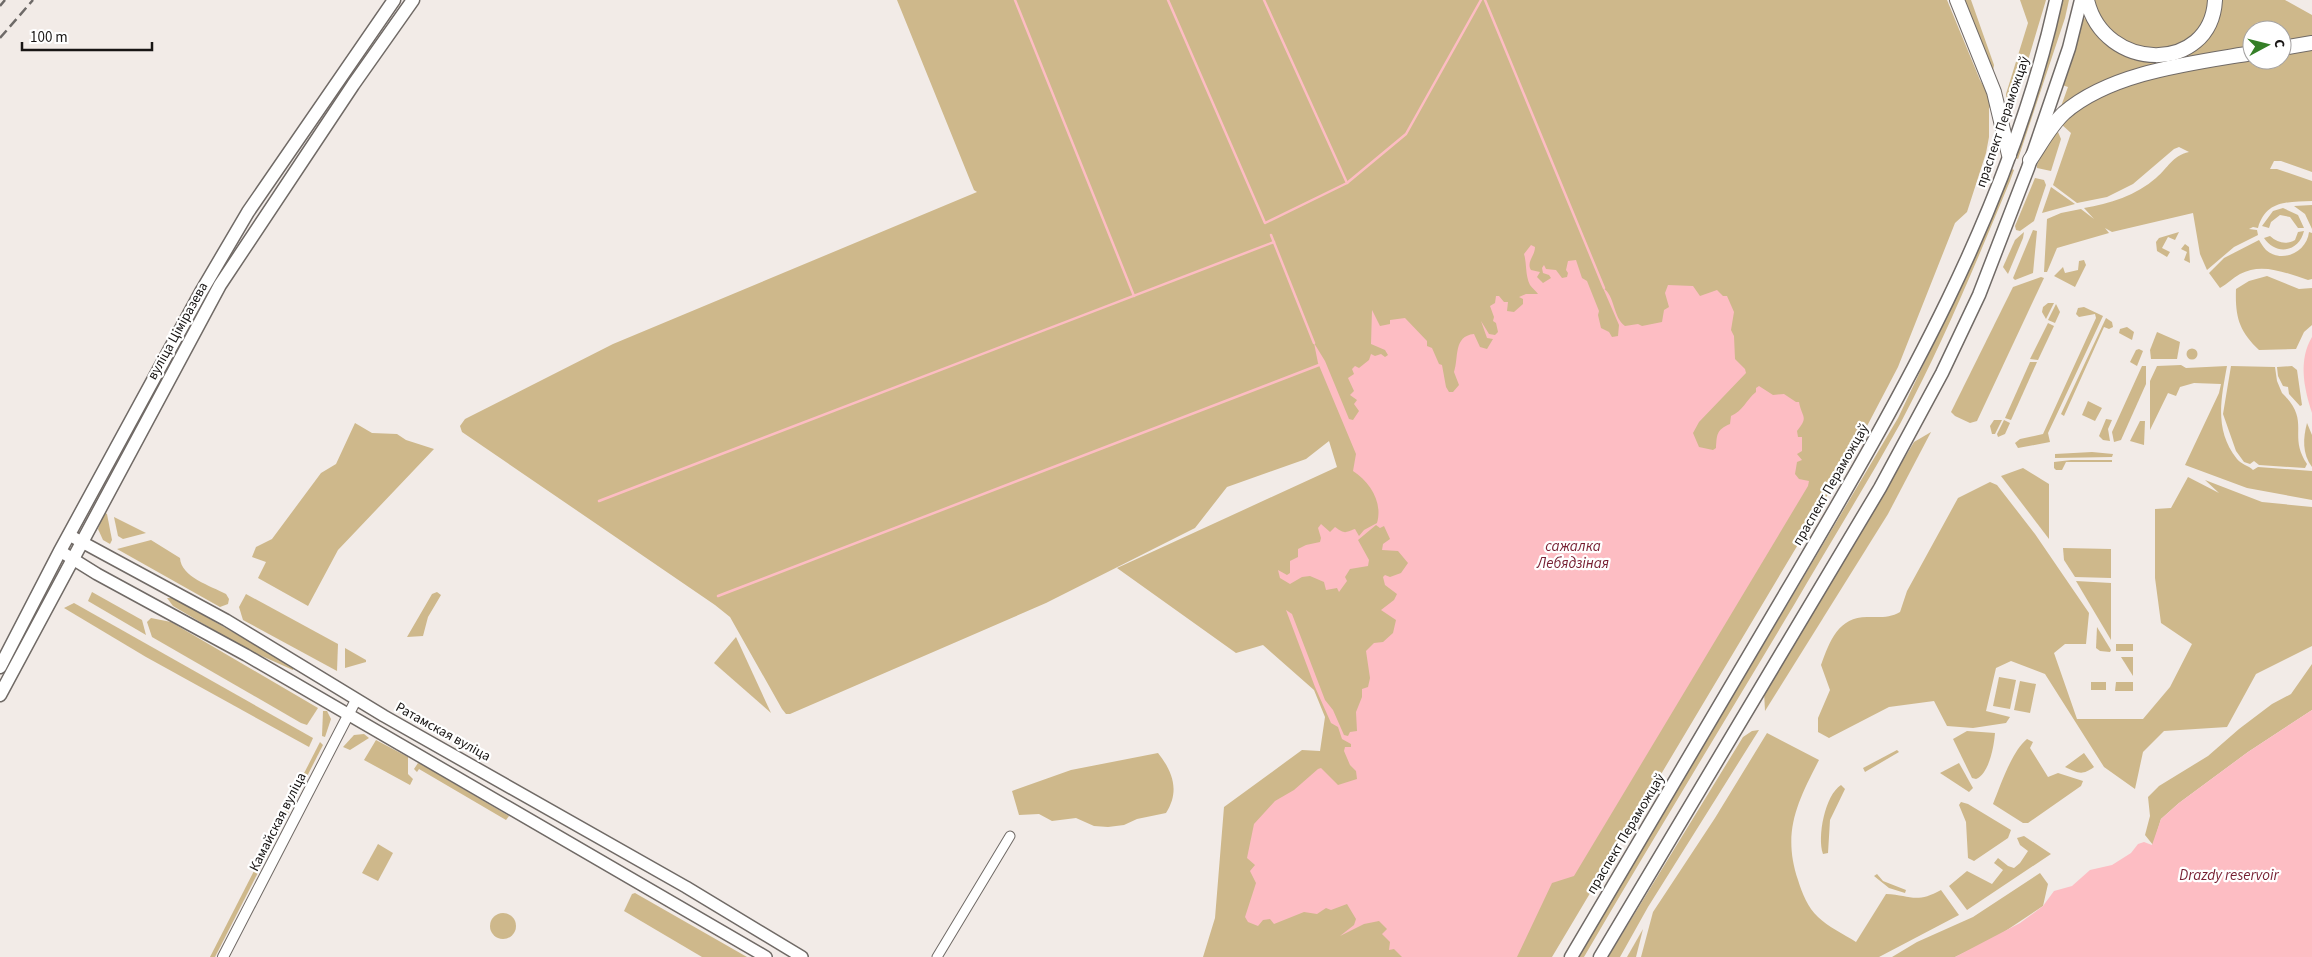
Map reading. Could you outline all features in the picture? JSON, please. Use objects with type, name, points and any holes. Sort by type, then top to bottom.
[{"type":"highway","points":[[1957,0],[1994,92],[2009,155]]},
{"type":"highway","points":[[2087,0],[2093,20],[2107,37],[2136,52],[2157,56],[2181,50],[2198,38],[2211,17],[2214,0]]},
{"type":"highway","points":[[2292,46],[2312,43]]},
{"type":"highway","points":[[2030,160],[2057,121],[2076,104],[2101,91],[2131,79],[2173,67],[2242,55]]},
{"type":"main road","name":"вуліца Ціміразева","points":[[0,667],[60,551],[201,292],[248,212],[394,0]]},
{"type":"main road","name":"вуліца Ціміразева","points":[[0,695],[235,260],[413,0]]},
{"type":"main road","name":"праспект Пераможцаў","points":[[1571,957],[1895,404],[1938,321],[2009,155],[2049,33],[2056,0]]},
{"type":"main road","points":[[1600,957],[1880,488],[1946,366],[1979,295],[2056,91],[2081,0]]},
{"type":"main road","name":"Ратамская вуліца","points":[[69,535],[226,620],[356,700],[686,887],[802,957]]},
{"type":"main road","points":[[60,551],[246,655],[766,957]]},
{"type":"street","name":"Камайская вуліца","points":[[222,957],[356,700]]},
{"type":"street","points":[[936,957],[1010,836]]},
{"type":"shaded area","points":[[897,0],[1947,0],[1980,80],[1994,104],[1989,108],[1989,137],[1986,153],[1967,212],[1955,223],[1898,367],[1855,449],[1552,957],[1203,957],[1215,918],[1224,807],[1302,750],[1320,751],[1325,717],[1314,690],[1263,645],[1236,653],[1117,568],[1337,467],[1329,441],[1306,459],[1227,487],[1195,528],[1046,603],[790,714],[786,714],[730,617],[462,432],[460,426],[465,419],[613,344],[977,192],[974,190]]},
{"type":"shaded area","points":[[1963,0],[1971,0],[1994,65],[1993,71]]},
{"type":"shaded area","points":[[2020,0],[2046,0],[2017,97],[2015,102],[2009,104],[2006,94],[2028,23]]},
{"type":"shaded area","points":[[2061,0],[2069,0],[2065,18],[2018,159],[2014,157]]},
{"type":"shaded area","points":[[2090,0],[2211,0],[2203,24],[2184,44],[2146,52],[2110,35]]},
{"type":"shaded area","points":[[2221,0],[2285,0],[2312,15],[2312,38],[2292,41],[2292,20],[2242,20],[2242,48],[2208,55],[2059,112],[2068,87],[2062,85],[2082,17],[2088,21],[2102,40],[2109,46],[2128,56],[2158,62],[2177,57],[2182,53],[2213,21]]},
{"type":"shaded area","points":[[2312,46],[2312,172],[2281,161],[2274,161],[2270,169],[2277,169],[2312,181],[2312,201],[2279,204],[2272,207],[2266,212],[2258,228],[2253,227],[2249,229],[2257,230],[2258,235],[2234,247],[2207,270],[2200,254],[2193,213],[2112,232],[2105,228],[2109,233],[2057,248],[2047,272],[2044,272],[2047,219],[2061,213],[2081,209],[2094,219],[2084,208],[2103,204],[2131,194],[2156,178],[2178,156],[2189,152],[2179,147],[2174,149],[2133,184],[2107,197],[2077,203],[2053,185],[2071,133],[2061,124],[2091,100],[2134,82],[2242,57],[2242,70],[2292,70],[2292,49]]},
{"type":"shaded area","points":[[2058,132],[2061,139],[2051,171],[2037,168],[2048,139]]},
{"type":"shaded area","points":[[2010,168],[2014,170],[2010,181],[1971,273],[1930,364],[1900,424],[1584,957],[1578,957],[1898,418],[1969,269]]},
{"type":"shaded area","points":[[2035,178],[2044,180],[2046,185],[2034,221],[2020,231],[2016,230],[2015,226]]},
{"type":"shaded area","points":[[2051,187],[2075,204],[2042,213]]},
{"type":"shaded area","points":[[2312,205],[2312,229],[2305,214],[2294,206]]},
{"type":"shaded area","points":[[2283,208],[2298,215],[2304,228],[2298,228],[2290,217],[2280,215],[2271,222],[2269,228],[2262,226],[2273,211]]},
{"type":"shaded area","points":[[2033,230],[2037,231],[2033,273],[2015,280],[2013,278]]},
{"type":"shaded area","points":[[2304,231],[2297,243],[2287,249],[2275,247],[2264,238],[2270,236],[2279,242],[2285,243],[2295,240],[2298,232]]},
{"type":"shaded area","points":[[2024,232],[2008,274],[2003,267],[2015,240]]},
{"type":"shaded area","points":[[2179,232],[2175,240],[2168,237],[2162,248],[2170,252],[2167,257],[2157,251],[2156,242],[2159,238]]},
{"type":"shaded area","points":[[2309,232],[2312,233],[2312,279],[2308,280],[2274,270],[2257,269],[2240,274],[2220,288],[2209,273],[2224,258],[2259,240],[2266,250],[2272,254],[2286,256],[2293,254],[2304,245]]},
{"type":"shaded area","points":[[2185,244],[2189,247],[2190,263],[2184,260],[2187,252],[2181,249]]},
{"type":"shaded area","points":[[2084,260],[2086,265],[2075,287],[2054,276],[2063,267],[2065,273],[2078,270],[2079,261]]},
{"type":"shaded area","points":[[2267,276],[2299,289],[2312,288],[2312,325],[2304,332],[2296,349],[2259,350],[2247,336],[2240,323],[2236,308],[2236,289],[2249,281]]},
{"type":"shaded area","points":[[2041,277],[2044,278],[1977,421],[1970,423],[1955,416],[1951,412],[2013,287]]},
{"type":"shaded area","points":[[2048,303],[2054,303],[2046,319],[2042,312],[2043,307]]},
{"type":"shaded area","points":[[2056,304],[2060,312],[2055,323],[2048,320]]},
{"type":"shaded area","points":[[2084,307],[2103,316],[2048,433],[2050,442],[2018,448],[2015,443],[2020,439],[2043,434],[2096,318],[2095,314],[2079,317],[2076,314],[2078,308]]},
{"type":"shaded area","points":[[2106,318],[2112,322],[2113,327],[2109,329],[2104,327],[2064,416],[2061,414]]},
{"type":"shaded area","points":[[2048,323],[2054,326],[2038,360],[2030,359]]},
{"type":"shaded area","points":[[2127,327],[2134,332],[2132,340],[2119,333],[2120,329]]},
{"type":"shaded area","points":[[2157,332],[2180,342],[2177,359],[2151,359],[2150,350]]},
{"type":"shaded area","points":[[2192,348],[2198,354],[2192,360],[2186,354]]},
{"type":"shaded area","points":[[2136,350],[2143,351],[2137,366],[2130,362]]},
{"type":"shaded area","points":[[2030,362],[2037,362],[2011,420],[2005,418]]},
{"type":"shaded area","points":[[2181,365],[2186,368],[2227,366],[2221,414],[2222,426],[2230,448],[2239,461],[2253,470],[2258,467],[2312,471],[2312,500],[2247,488],[2185,465],[2219,393],[2221,384],[2194,383],[2180,387],[2176,396],[2168,393],[2150,430],[2150,381],[2157,366]]},
{"type":"shaded area","points":[[2142,366],[2146,366],[2146,384],[2121,440],[2114,442],[2112,432]]},
{"type":"shaded area","points":[[2231,366],[2275,367],[2277,381],[2282,393],[2296,412],[2301,454],[2307,464],[2305,468],[2259,465],[2254,461],[2250,464],[2244,462],[2236,451],[2223,414]]},
{"type":"shaded area","points":[[2292,366],[2297,370],[2302,405],[2300,406],[2289,394],[2288,387],[2283,386],[2278,376],[2277,367]]},
{"type":"shaded area","points":[[2088,401],[2102,408],[2095,421],[2082,415]]},
{"type":"shaded area","points":[[2106,419],[2112,420],[2108,429],[2110,441],[2103,440],[2099,436]]},
{"type":"shaded area","points":[[1994,420],[2002,420],[1995,434],[1992,434],[1990,426]]},
{"type":"shaded area","points":[[2004,420],[2010,423],[2005,434],[1998,437],[1997,434]]},
{"type":"shaded area","points":[[2140,421],[2145,421],[2144,445],[2130,441]]},
{"type":"shaded area","points":[[355,423],[372,433],[397,434],[406,440],[434,449],[338,550],[308,606],[258,578],[266,562],[252,557],[256,547],[272,539],[321,473],[336,464]]},
{"type":"shaded area","points":[[2307,423],[2312,435],[2312,467],[2306,457],[2304,446]]},
{"type":"shaded area","points":[[1931,432],[1888,514],[1765,711],[1764,691],[1914,442]]},
{"type":"shaded area","points":[[2092,452],[2113,454],[2112,457],[2055,458],[2055,454]]},
{"type":"shaded area","points":[[2112,460],[2112,462],[2066,462],[2062,470],[2054,468],[2054,462]]},
{"type":"shaded area","points":[[2023,468],[2049,484],[2049,539],[2001,476]]},
{"type":"shaded area","points":[[2188,477],[2219,493],[2205,480],[2262,502],[2312,507],[2312,646],[2256,674],[2227,727],[2164,731],[2143,752],[2135,789],[2104,767],[2045,674],[2011,661],[1996,668],[1986,711],[2010,717],[2006,723],[1973,728],[1947,726],[1934,701],[1889,707],[1829,738],[1818,732],[1818,718],[1830,690],[1821,665],[1837,631],[1843,625],[1859,618],[1889,616],[1900,612],[1907,591],[1958,498],[1990,482],[1997,485],[2035,534],[2089,613],[2086,644],[2065,644],[2054,653],[2077,719],[2143,719],[2170,687],[2192,644],[2161,623],[2155,578],[2155,509],[2171,508]]},
{"type":"shaded area","points":[[104,512],[107,514],[112,540],[110,544],[103,540],[98,529]]},
{"type":"shaded area","points":[[114,517],[146,533],[123,539],[118,536]]},
{"type":"shaded area","points":[[151,540],[180,558],[182,565],[191,576],[226,594],[229,599],[228,604],[220,607],[117,549]]},
{"type":"shaded area","points":[[2063,548],[2111,549],[2111,578],[2075,577],[2064,560]]},
{"type":"shaded area","points":[[2076,581],[2111,583],[2111,640]]},
{"type":"shaded area","points":[[92,592],[142,620],[146,635],[88,601]]},
{"type":"shaded area","points":[[437,592],[441,595],[428,617],[423,636],[407,637],[432,594]]},
{"type":"shaded area","points":[[246,594],[338,644],[337,671],[243,620],[239,607]]},
{"type":"shaded area","points":[[167,598],[173,598],[294,667],[293,670],[246,649],[173,606]]},
{"type":"shaded area","points":[[74,603],[313,738],[309,747],[146,657],[64,608]]},
{"type":"shaded area","points":[[151,618],[171,622],[318,708],[307,725],[301,723],[152,637],[147,622]]},
{"type":"shaded area","points":[[2097,627],[2111,650],[2110,652],[2100,651],[2096,648]]},
{"type":"shaded area","points":[[736,637],[771,713],[714,663]]},
{"type":"shaded area","points":[[2116,644],[2133,644],[2133,651],[2116,651]]},
{"type":"shaded area","points":[[345,648],[366,660],[366,662],[345,668]]},
{"type":"shaded area","points":[[2121,657],[2133,657],[2133,676]]},
{"type":"shaded area","points":[[2312,664],[2312,710],[2248,752],[2179,803],[2161,819],[2153,845],[2145,835],[2150,816],[2148,797],[2159,786],[2208,756],[2272,704],[2291,694]]},
{"type":"shaded area","points":[[1999,677],[2016,680],[2010,709],[1993,706]]},
{"type":"shaded area","points":[[2020,681],[2036,684],[2030,713],[2014,710]]},
{"type":"shaded area","points":[[2091,682],[2106,682],[2106,690],[2091,690]]},
{"type":"shaded area","points":[[2116,682],[2133,682],[2133,691],[2115,691]]},
{"type":"shaded area","points":[[323,711],[327,711],[331,719],[325,737],[322,736]]},
{"type":"shaded area","points":[[1759,730],[1648,907],[1620,957],[1608,957],[1743,737],[1752,731]]},
{"type":"shaded area","points":[[1967,731],[1995,733],[1992,752],[1987,766],[1981,776],[1976,779],[1972,778],[1953,739]]},
{"type":"shaded area","points":[[1767,733],[1819,760],[1798,804],[1794,818],[1791,847],[1793,863],[1801,890],[1808,905],[1822,921],[1856,942],[1886,894],[1919,898],[1941,890],[1959,915],[1879,957],[1641,957],[1653,912],[1715,818]]},
{"type":"shaded area","points":[[364,734],[369,738],[350,750],[343,747],[354,735]]},
{"type":"shaded area","points":[[2027,739],[2033,742],[2030,748],[2048,777],[2058,773],[2083,781],[2081,786],[2028,823],[2023,823],[1993,804],[2016,751]]},
{"type":"shaded area","points":[[376,740],[408,757],[408,774],[413,779],[410,785],[364,760]]},
{"type":"shaded area","points":[[320,742],[323,745],[215,957],[210,957]]},
{"type":"shaded area","points":[[1897,750],[1899,752],[1865,772],[1863,768]]},
{"type":"shaded area","points":[[1158,753],[1168,767],[1174,789],[1173,797],[1166,813],[1137,819],[1124,825],[1108,827],[1094,826],[1076,818],[1052,821],[1039,814],[1019,815],[1012,791],[1071,770]]},
{"type":"shaded area","points":[[2084,753],[2094,767],[2080,773],[2065,767]]},
{"type":"shaded area","points":[[418,763],[509,816],[506,820],[419,769],[417,772],[414,769]]},
{"type":"shaded area","points":[[1959,763],[1973,788],[1969,792],[1940,773]]},
{"type":"shaded area","points":[[1841,785],[1845,789],[1830,820],[1828,853],[1823,854],[1821,837],[1824,817],[1835,790]]},
{"type":"shaded area","points":[[1961,802],[1968,804],[2011,830],[2008,838],[1974,861],[1968,858],[1966,822],[1959,805]]},
{"type":"shaded area","points":[[2024,836],[2051,854],[1967,910],[1949,886],[1967,871],[1992,884],[2003,870],[1994,863],[1998,858],[2014,868],[2028,851],[2020,845],[2017,838]]},
{"type":"shaded area","points":[[378,844],[393,853],[378,881],[362,873]]},
{"type":"shaded area","points":[[2040,873],[2048,884],[2043,906],[1995,938],[1955,957],[1892,957],[1917,942],[1973,917]]},
{"type":"shaded area","points":[[1877,874],[1883,881],[1906,890],[1905,893],[1889,888],[1874,876]]},
{"type":"shaded area","points":[[635,893],[747,957],[702,957],[624,911],[632,894]]},
{"type":"shaded area","points":[[503,913],[512,917],[516,926],[512,935],[503,939],[494,935],[490,926],[494,917]]},
{"type":"shaded area","points":[[1643,929],[1636,957],[1627,957]]},
{"type":"water","name":"сажалка Лебядзіная","points":[[1531,245],[1535,247],[1530,267],[1531,270],[1540,272],[1537,277],[1543,283],[1551,278],[1543,273],[1542,268],[1544,265],[1546,269],[1556,270],[1562,278],[1567,277],[1568,261],[1576,260],[1582,278],[1587,281],[1599,311],[1601,328],[1609,332],[1612,337],[1618,336],[1619,325],[1603,288],[1610,296],[1618,318],[1625,326],[1638,324],[1642,326],[1662,322],[1664,310],[1669,307],[1665,293],[1668,285],[1693,286],[1700,296],[1717,290],[1723,296],[1727,296],[1734,312],[1731,330],[1734,336],[1735,359],[1745,369],[1746,373],[1699,422],[1693,433],[1699,447],[1713,450],[1716,448],[1717,436],[1720,431],[1730,424],[1731,416],[1742,408],[1756,392],[1756,388],[1759,386],[1773,395],[1784,394],[1799,402],[1804,417],[1797,431],[1798,437],[1802,437],[1802,451],[1797,454],[1802,460],[1797,462],[1795,474],[1799,479],[1809,481],[1808,486],[1574,876],[1552,883],[1517,957],[1402,957],[1394,949],[1389,950],[1390,942],[1382,934],[1387,929],[1379,921],[1364,924],[1340,936],[1354,925],[1356,919],[1347,904],[1331,910],[1326,908],[1317,914],[1304,912],[1274,924],[1270,919],[1263,920],[1258,926],[1248,922],[1245,917],[1256,883],[1250,871],[1255,865],[1247,858],[1254,824],[1275,801],[1294,790],[1318,769],[1321,768],[1338,785],[1357,779],[1356,771],[1350,765],[1344,751],[1345,747],[1351,747],[1351,744],[1342,739],[1338,727],[1331,723],[1315,687],[1286,610],[1292,614],[1325,700],[1333,710],[1344,735],[1348,736],[1350,732],[1357,731],[1356,712],[1362,697],[1362,689],[1368,687],[1370,678],[1366,651],[1374,643],[1383,642],[1393,633],[1396,620],[1381,610],[1394,600],[1397,594],[1385,585],[1383,577],[1385,575],[1390,577],[1401,573],[1408,563],[1398,551],[1382,550],[1383,544],[1390,539],[1384,526],[1380,528],[1376,525],[1358,540],[1369,560],[1368,566],[1350,569],[1345,577],[1347,581],[1339,592],[1337,588],[1326,590],[1324,582],[1310,576],[1302,577],[1290,584],[1280,578],[1278,570],[1287,575],[1290,573],[1290,561],[1298,557],[1298,549],[1320,542],[1321,538],[1318,528],[1321,524],[1330,532],[1335,527],[1345,532],[1355,529],[1359,536],[1364,530],[1377,523],[1377,500],[1370,487],[1353,471],[1356,454],[1318,363],[1314,343],[1325,361],[1349,419],[1353,420],[1359,411],[1354,404],[1357,400],[1350,395],[1354,391],[1348,378],[1354,374],[1352,369],[1355,366],[1359,368],[1369,360],[1371,354],[1375,356],[1381,354],[1385,357],[1388,355],[1385,350],[1371,344],[1372,310],[1380,326],[1390,324],[1390,320],[1405,318],[1427,341],[1427,346],[1432,348],[1439,364],[1442,365],[1446,387],[1449,392],[1453,392],[1459,385],[1454,372],[1458,348],[1463,339],[1474,334],[1480,347],[1487,349],[1493,339],[1487,338],[1481,321],[1489,334],[1495,335],[1498,332],[1496,323],[1493,321],[1494,317],[1490,306],[1495,303],[1496,296],[1499,296],[1504,302],[1508,302],[1507,311],[1514,312],[1523,304],[1523,299],[1519,297],[1526,294],[1538,294],[1528,281],[1524,254]]},
{"type":"water","points":[[2312,337],[2312,413],[2305,384],[2304,365],[2305,355]]},
{"type":"water","name":"Drazdy reservoir","points":[[2312,710],[2312,957],[1955,957],[2020,923],[2043,906],[2054,891],[2072,886],[2090,870],[2112,865],[2131,853],[2138,844],[2144,842],[2152,845],[2161,819],[2179,803],[2248,752]]},
{"type":"waterway","points":[[1015,0],[1134,296]]},
{"type":"waterway","points":[[1168,0],[1265,223],[1347,183],[1406,134],[1481,0]]},
{"type":"waterway","points":[[1264,0],[1347,183]]},
{"type":"waterway","points":[[1485,0],[1604,288]]},
{"type":"waterway","points":[[1271,235],[1314,343]]},
{"type":"waterway","points":[[599,501],[1274,242]]},
{"type":"waterway","points":[[718,596],[1319,365]]},
{"type":"railway","points":[[0,6],[5,0]]},
{"type":"railway","points":[[0,38],[33,0]]}]
